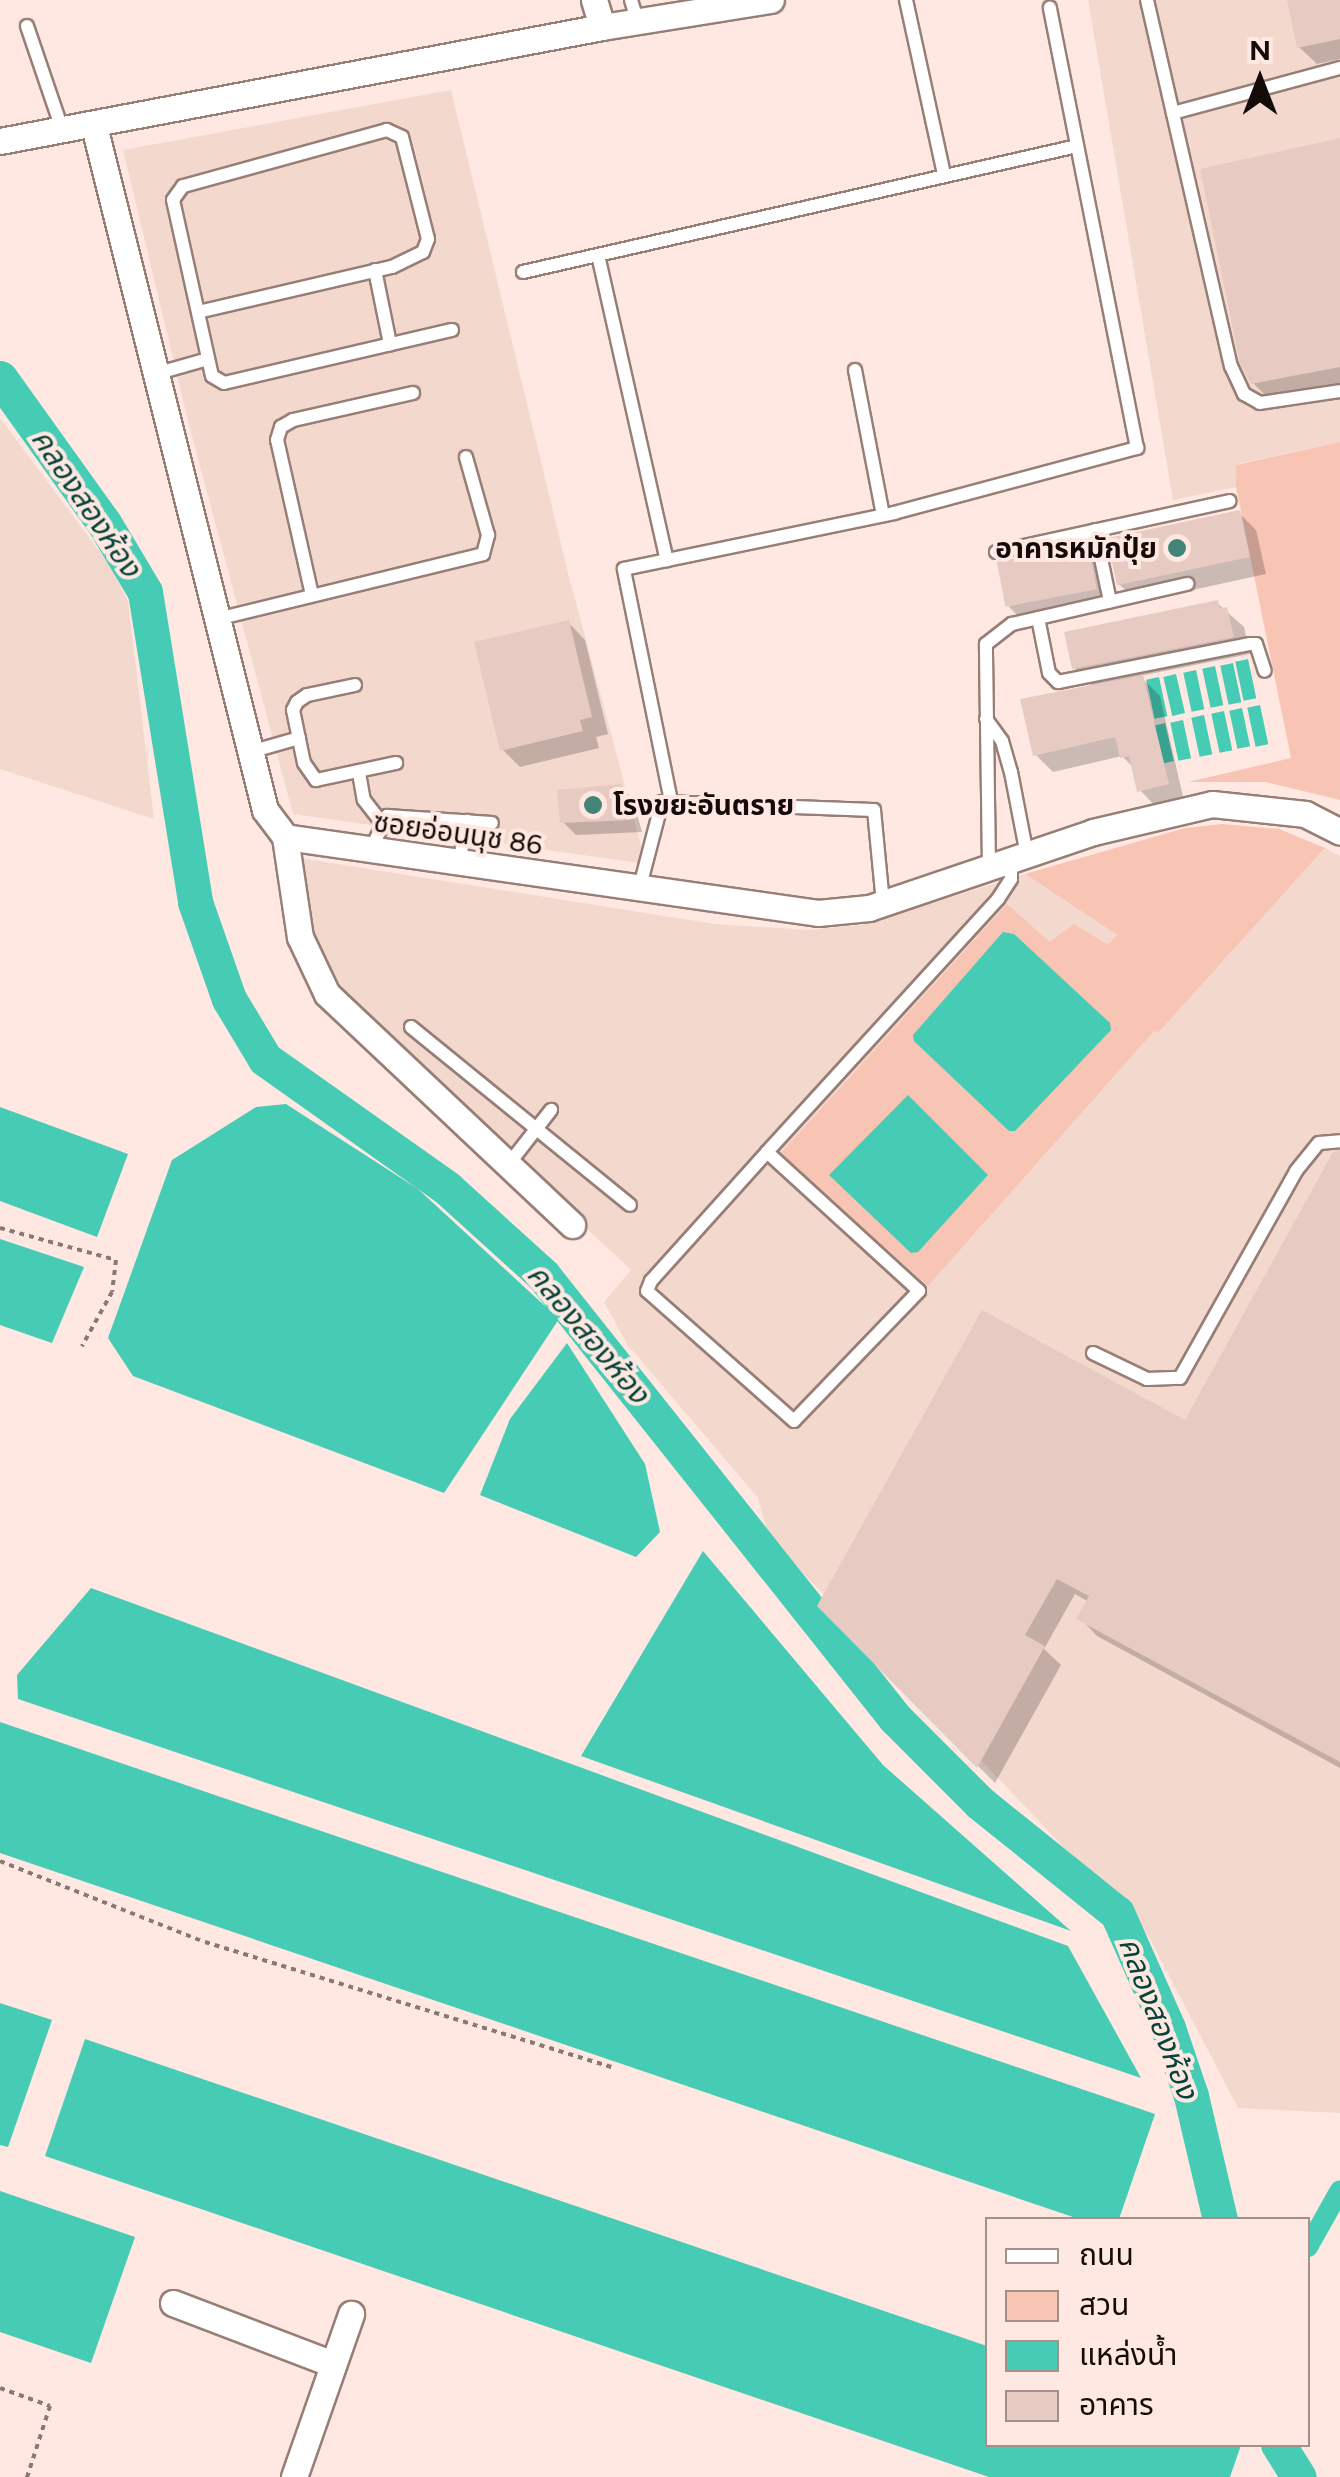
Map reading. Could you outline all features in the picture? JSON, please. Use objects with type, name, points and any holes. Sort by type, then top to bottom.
[{"type":"street","points":[[594,0],[602,26]]},
{"type":"street","points":[[0,141],[602,26],[634,12],[771,0]]},
{"type":"street","points":[[94,126],[264,810],[285,837],[300,937],[326,994],[572,1225]]},
{"type":"street","name":"ซอยอ่อนนุช 86","points":[[285,837],[818,913],[883,904],[1093,832],[1212,804],[1305,814],[1340,832]]},
{"type":"street","points":[[173,2303],[333,2364]]},
{"type":"street","points":[[294,2477],[351,2314]]},
{"type":"lane","points":[[906,0],[944,174]]},
{"type":"lane","points":[[1146,0],[1231,366],[1244,394],[1260,404],[1340,391]]},
{"type":"lane","points":[[671,800],[624,570],[883,515],[1137,448],[1050,8]]},
{"type":"lane","points":[[26,26],[62,132]]},
{"type":"lane","points":[[1172,112],[1340,68]]},
{"type":"lane","points":[[198,312],[375,270],[423,252],[428,239],[402,138],[387,130],[183,186],[173,200],[212,376],[224,383],[452,330]]},
{"type":"lane","points":[[523,272],[1077,146]]},
{"type":"lane","points":[[598,255],[667,560]]},
{"type":"lane","points":[[375,270],[390,344]]},
{"type":"lane","points":[[156,374],[208,359]]},
{"type":"lane","points":[[855,370],[883,515]]},
{"type":"lane","points":[[312,595],[277,440],[281,427],[294,420],[412,393]]},
{"type":"lane","points":[[217,619],[483,554],[488,534],[466,457]]},
{"type":"lane","points":[[996,552],[1230,501]]},
{"type":"lane","points":[[1095,530],[1110,601]]},
{"type":"lane","points":[[767,1152],[919,1291],[794,1421],[646,1291],[767,1152],[998,900],[1011,879],[986,719],[986,644],[1001,629],[1038,618],[1188,584]]},
{"type":"lane","points":[[1038,618],[1050,673],[1058,682],[1250,644],[1256,644],[1265,671]]},
{"type":"lane","points":[[355,685],[307,694],[297,702],[294,710],[304,763],[316,780],[396,763]]},
{"type":"lane","points":[[986,719],[1002,742],[1012,772],[1009,861]]},
{"type":"lane","points":[[250,752],[298,738]]},
{"type":"lane","points":[[359,773],[364,800],[382,823]]},
{"type":"lane","points":[[640,890],[662,802],[874,810],[883,904]]},
{"type":"lane","points":[[371,851],[387,816],[492,823]]},
{"type":"lane","points":[[459,864],[467,821]]},
{"type":"lane","points":[[411,1027],[630,1205]]},
{"type":"lane","points":[[508,1165],[551,1110]]},
{"type":"lane","points":[[1093,1353],[1146,1379],[1180,1378],[1296,1172],[1319,1143],[1340,1141]]},
{"type":"path","points":[[0,1228],[116,1260],[112,1292],[82,1346]]},
{"type":"path","points":[[0,1861],[205,1942],[612,2067]]},
{"type":"path","points":[[0,2388],[50,2406],[27,2477]]},
{"type":"shaded area","points":[[1088,0],[1340,0],[1340,442],[1237,464],[1236,487],[1173,500]]},
{"type":"shaded area","points":[[451,90],[568,573],[646,864],[293,814],[189,425],[123,150]]},
{"type":"shaded area","points":[[0,418],[109,564],[128,601],[154,819],[0,769]]},
{"type":"shaded area","points":[[1325,848],[1340,856],[1340,2113],[1238,2108],[1149,1937],[769,1537],[758,1498],[627,1344],[604,1302],[631,1270],[336,993],[314,948],[294,857],[715,924],[808,930],[861,925],[1025,874],[1117,935],[1087,971],[1158,1033]]},
{"type":"green space","points":[[1340,442],[1340,800],[1266,782],[1188,782],[1291,758],[1236,487],[1236,465]]},
{"type":"green space","points":[[1222,824],[1279,829],[1325,848],[1158,1033],[1154,1031],[928,1286],[780,1154],[1007,904],[1050,942],[1074,924],[1108,945],[1117,935],[1025,874],[1185,828]]},
{"type":"water","points":[[1248,659],[1256,698],[1244,701],[1235,662]]},
{"type":"water","points":[[1233,663],[1241,702],[1229,705],[1220,666]]},
{"type":"water","points":[[1215,666],[1223,705],[1211,708],[1202,669]]},
{"type":"water","points":[[1196,670],[1204,709],[1192,712],[1183,673]]},
{"type":"water","points":[[1176,674],[1185,713],[1172,716],[1163,677]]},
{"type":"water","points":[[1159,677],[1167,716],[1155,719],[1146,680]]},
{"type":"water","points":[[1260,705],[1268,744],[1256,747],[1247,708]]},
{"type":"water","points":[[1242,708],[1250,746],[1237,749],[1229,711]]},
{"type":"water","points":[[1224,711],[1232,750],[1220,753],[1211,714]]},
{"type":"water","points":[[1204,715],[1212,754],[1200,757],[1191,718]]},
{"type":"water","points":[[1183,720],[1191,758],[1178,761],[1170,723]]},
{"type":"water","points":[[1165,723],[1174,761],[1162,764],[1153,726]]},
{"type":"water","points":[[1003,932],[1014,934],[1110,1023],[1111,1030],[1015,1131],[1009,1131],[914,1041],[913,1035]]},
{"type":"water","points":[[908,1095],[988,1175],[918,1252],[911,1253],[829,1175]]},
{"type":"water","points":[[286,1104],[418,1189],[559,1319],[444,1493],[133,1376],[108,1338],[172,1160],[256,1107]]},
{"type":"water","points":[[0,1107],[128,1154],[97,1237],[0,1201]]},
{"type":"water","points":[[0,1239],[84,1267],[52,1343],[0,1325]]},
{"type":"water","points":[[567,1343],[645,1464],[660,1532],[636,1557],[480,1495],[510,1419]]},
{"type":"water","points":[[703,1551],[883,1765],[1071,1931],[581,1756]]},
{"type":"water","points":[[91,1588],[1068,1946],[1141,2078],[18,1699],[17,1675]]},
{"type":"water","points":[[0,1722],[1155,2114],[1120,2217],[1073,2217],[0,1853]]},
{"type":"water","points":[[0,2003],[52,2020],[8,2147],[0,2145]]},
{"type":"water","points":[[85,2039],[985,2345],[985,2447],[1240,2447],[1230,2477],[989,2477],[45,2156]]},
{"type":"water","points":[[0,2191],[135,2237],[91,2363],[0,2332]]},
{"type":"building","points":[[1287,0],[1340,0],[1340,39],[1297,48]]},
{"type":"building","points":[[1340,138],[1340,367],[1251,384],[1240,363],[1200,169]]},
{"type":"building","name":"อาคารหมักปุ๋ย","points":[[1240,510],[1250,557],[1117,585],[1107,538]]},
{"type":"building","points":[[1088,544],[1097,589],[1005,607],[997,562]]},
{"type":"building","points":[[1218,600],[1220,608],[1227,607],[1234,637],[1072,669],[1064,632]]},
{"type":"building","points":[[569,620],[592,717],[580,720],[583,731],[500,751],[474,642]]},
{"type":"building","points":[[1143,675],[1169,784],[1137,792],[1129,756],[1120,758],[1115,737],[1033,756],[1020,699]]},
{"type":"building","name":"โรงขยะอันตราย","points":[[621,784],[631,820],[560,823],[557,790]]},
{"type":"building","points":[[1340,1151],[1340,1762],[1076,1619],[1089,1596],[1057,1579],[1025,1635],[1045,1646],[977,1768],[817,1606],[982,1310],[1185,1420],[1333,1152]]},
{"type":"waterway","name":"คลองสองห้อง","points":[[0,378],[104,523],[145,592],[195,902],[229,999],[265,1059],[447,1188],[543,1275],[895,1718],[980,1803],[1117,1913],[1168,2028],[1191,2096],[1219,2217]]},
{"type":"waterway","points":[[1310,2243],[1340,2190]]},
{"type":"waterway","name":"คลองสองห้อง","points":[[1280,2447],[1299,2477]]},
{"type":"place","name":"อาคารหมักปุ๋ย","points":[[1177,548]]},
{"type":"place","name":"โรงขยะอันตราย","points":[[593,805]]}]
